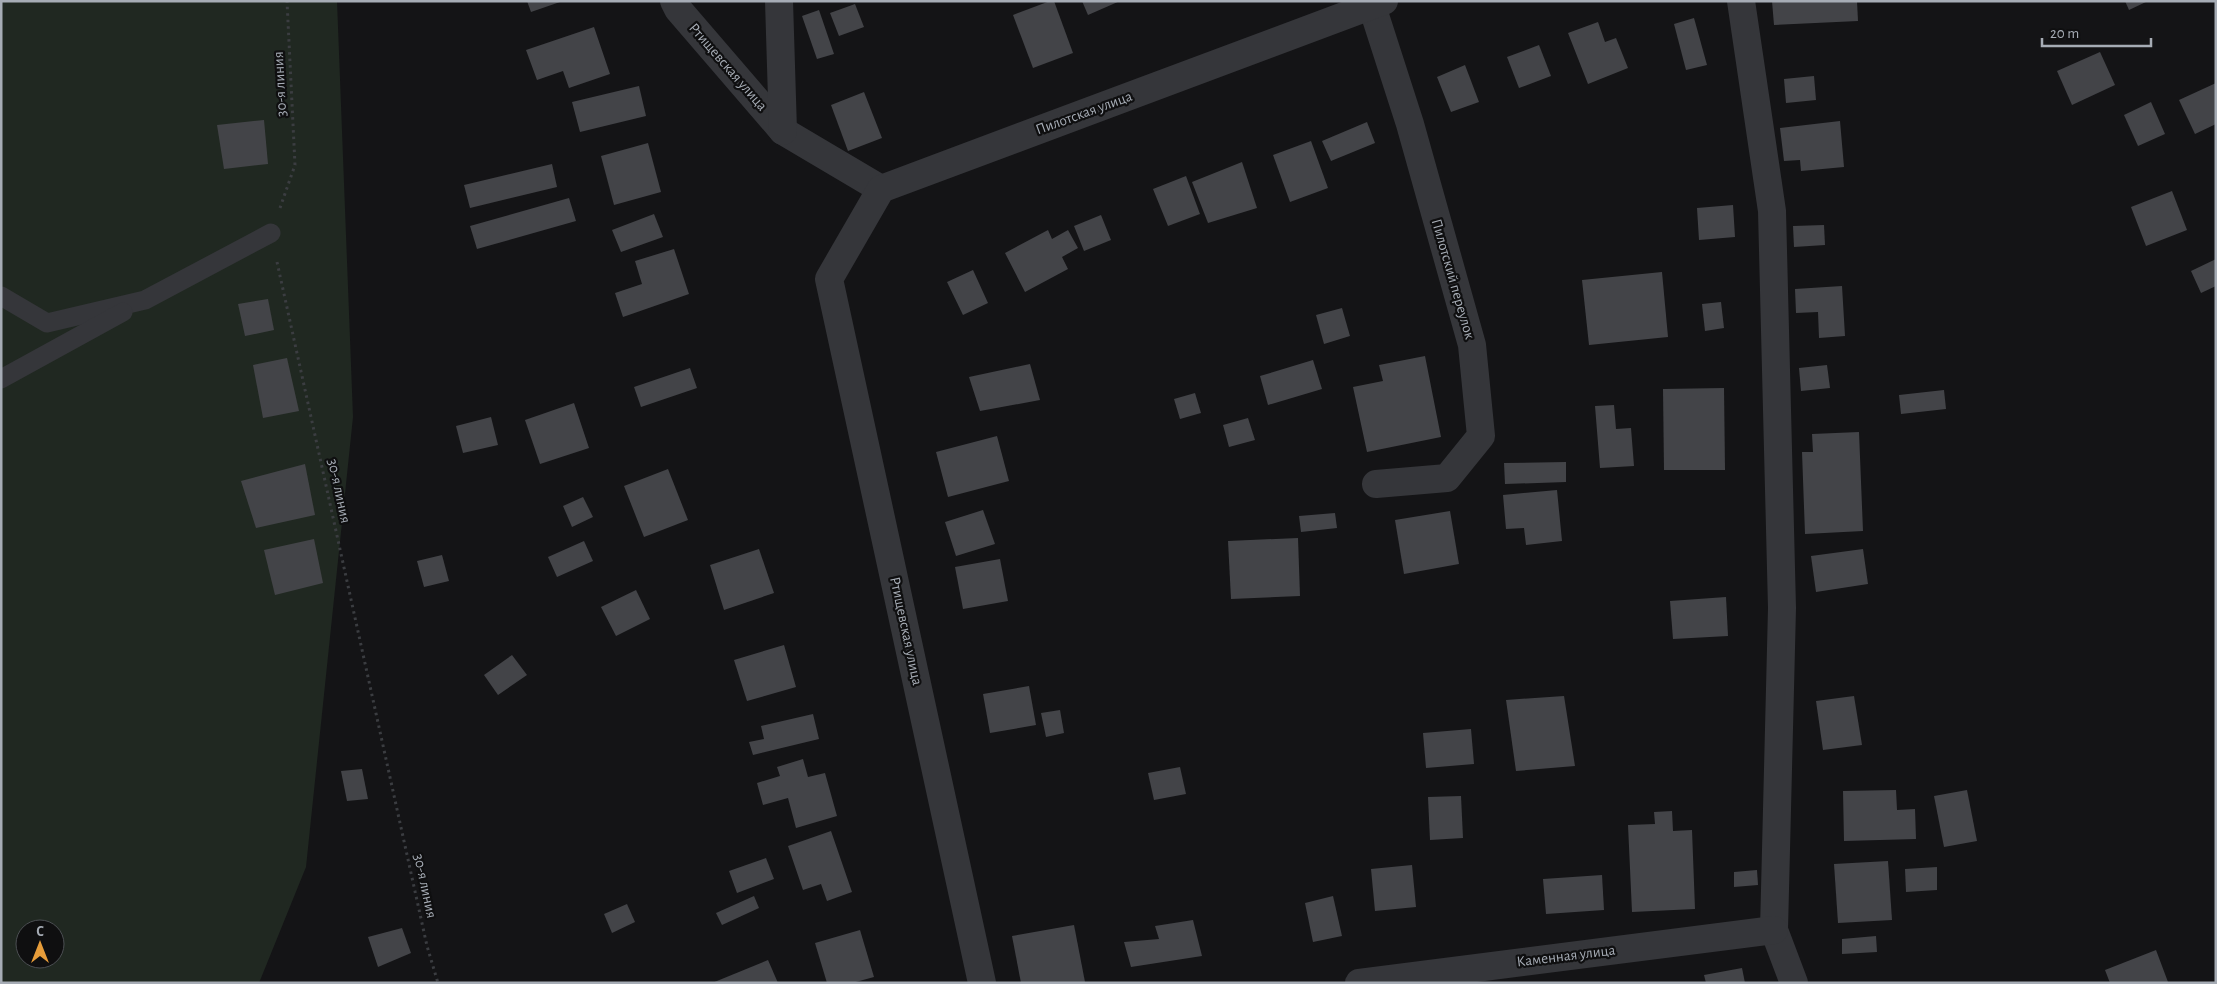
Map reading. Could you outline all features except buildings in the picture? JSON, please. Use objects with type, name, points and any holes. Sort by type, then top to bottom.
[{"type":"street","name":"Ртищевская улица","points":[[674,1],[678,9],[783,130],[881,189],[829,279],[982,983]]},
{"type":"street","name":"Ртищевская улица","points":[[779,1],[783,130]]},
{"type":"street","points":[[1741,1],[1772,211],[1782,608],[1774,930],[1794,983]]},
{"type":"street","name":"Пилотская улица","points":[[881,189],[1378,3]]},
{"type":"street","name":"Пилотский переулок","points":[[1376,484],[1447,478],[1481,436],[1472,345],[1378,3]]},
{"type":"street","name":"Каменная улица","points":[[1359,983],[1774,930]]},
{"type":"lane","points":[[1,379],[271,232]]},
{"type":"lane","points":[[1,296],[47,323],[145,300]]},
{"type":"path","name":"30-я линия","points":[[287,1],[295,165],[271,232],[427,946],[438,983]]},
{"type":"shaded area","points":[[1,1],[337,1],[353,417],[306,867],[259,983],[1,983]]}]
